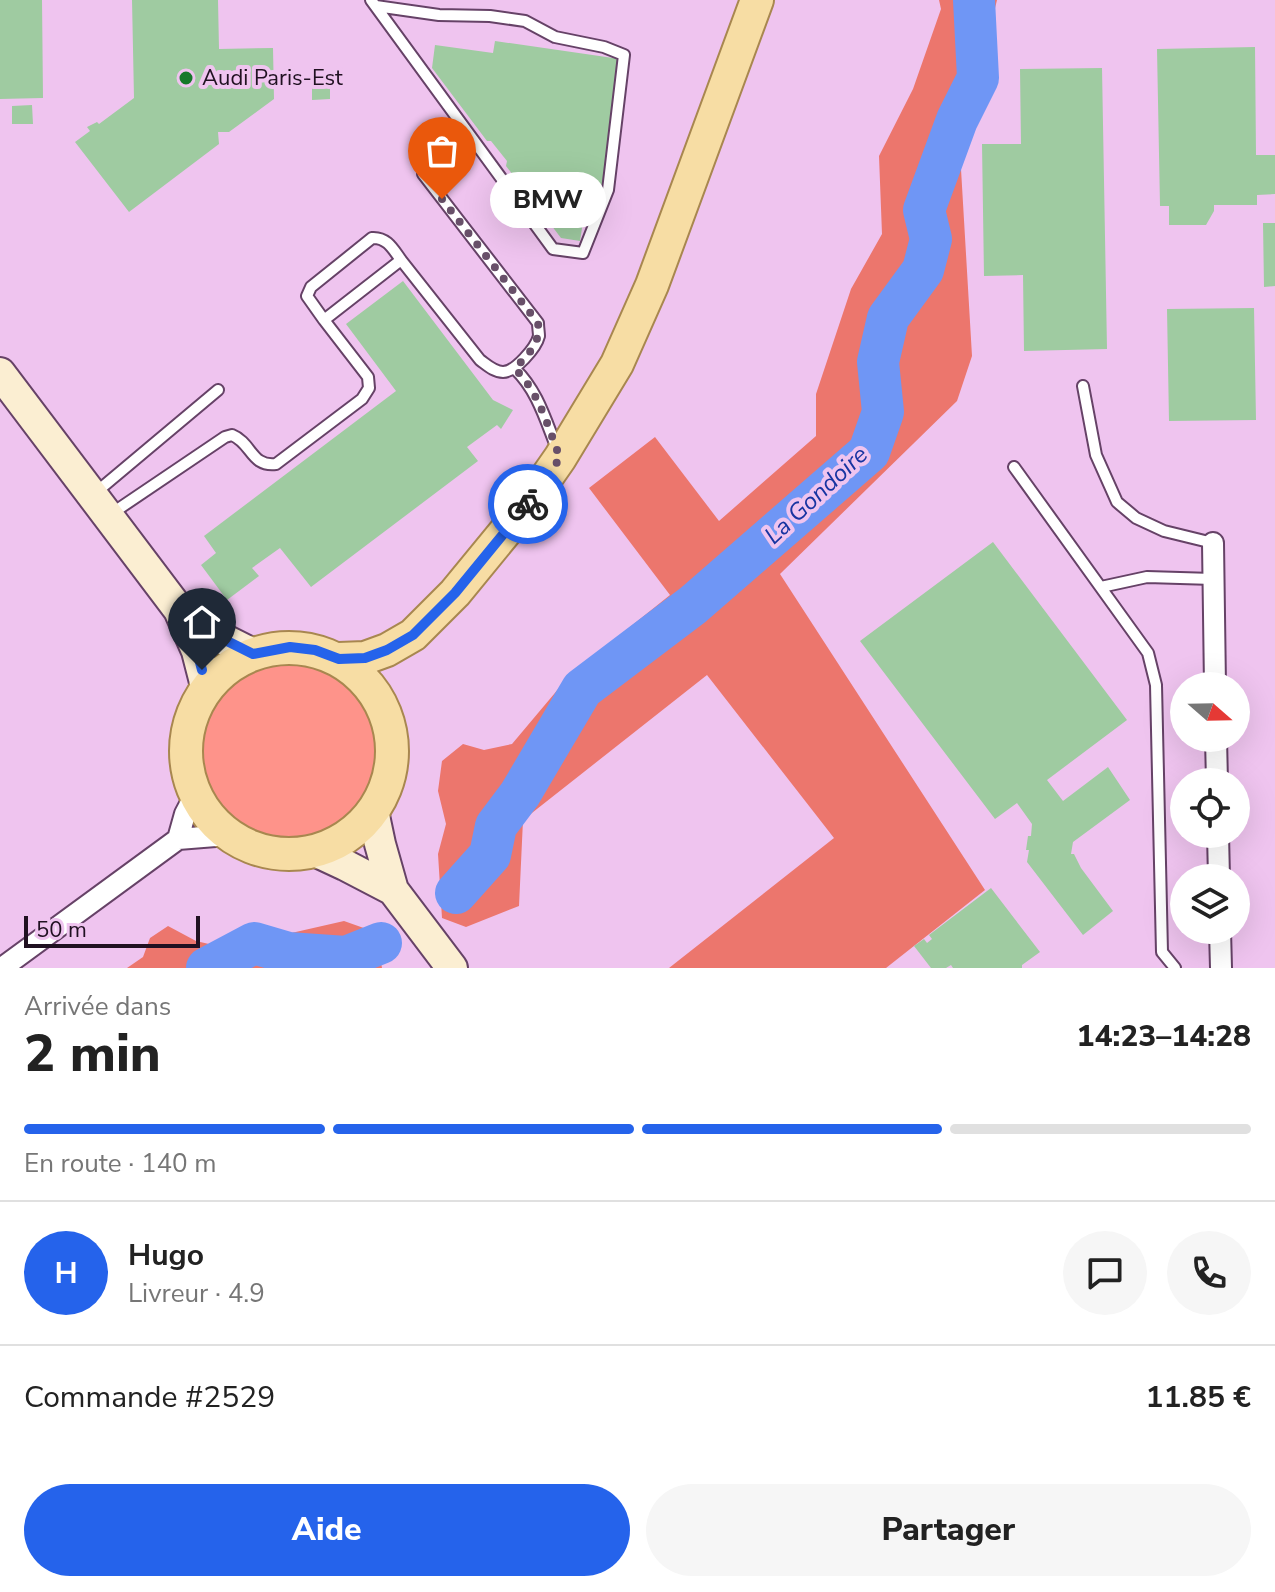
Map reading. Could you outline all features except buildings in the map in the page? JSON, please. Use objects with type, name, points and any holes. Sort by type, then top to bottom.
[{"type":"main road","points":[[385,711],[387,687],[394,666],[413,635],[455,593],[528,504],[617,364],[652,285],[757,0]]},
{"type":"main road","points":[[0,373],[179,610],[197,651],[206,686]]},
{"type":"main road","points":[[179,610],[211,633],[253,654]]},
{"type":"main road","points":[[339,659],[365,658],[413,635]]},
{"type":"main road","points":[[290,647],[315,650],[339,659],[367,681],[385,711],[393,745],[389,779],[373,811],[357,829],[337,843],[315,851],[285,854],[255,849],[228,835],[209,817],[195,795],[187,772],[185,747],[189,727],[206,686],[239,660],[253,654],[290,647]]},
{"type":"main road","points":[[373,811],[393,890],[452,968]]},
{"type":"main road","points":[[315,851],[393,890]]},
{"type":"street","points":[[1213,543],[1215,672]]},
{"type":"street","points":[[178,839],[185,814],[195,795]]},
{"type":"street","points":[[2,968],[178,839],[228,835]]},
{"type":"street","points":[[1220,944],[1221,968]]},
{"type":"lane","points":[[373,3],[439,15],[490,16],[525,21],[555,37],[604,47],[624,55],[608,190],[583,253],[553,249],[373,3]]},
{"type":"lane","points":[[100,506],[232,435],[241,439],[260,463],[276,464],[362,399],[369,388],[368,377],[307,296],[311,287],[372,238],[386,241],[480,360],[504,372],[515,369],[535,345],[539,335],[538,323],[423,174]]},
{"type":"lane","points":[[324,320],[401,260]]},
{"type":"lane","points":[[515,369],[536,397],[560,458]]},
{"type":"lane","points":[[1083,386],[1096,455],[1117,502],[1136,518],[1164,531],[1213,543]]},
{"type":"lane","points":[[100,506],[218,390]]},
{"type":"lane","points":[[1014,467],[1148,653],[1156,685],[1162,952],[1175,968]]},
{"type":"lane","points":[[1101,587],[1147,577],[1213,579]]},
{"type":"shaded area","points":[[939,0],[997,0],[960,152],[972,356],[957,401],[780,574],[985,890],[886,968],[669,968],[834,838],[707,675],[523,820],[519,906],[466,927],[442,918],[438,854],[446,824],[438,791],[442,761],[463,744],[484,750],[512,744],[570,675],[670,595],[589,488],[655,437],[719,521],[816,436],[816,394],[851,289],[882,234],[879,156],[913,89],[941,9]]},
{"type":"shaded area","points":[[289,662],[323,669],[352,688],[371,717],[378,751],[371,785],[352,814],[323,833],[289,840],[255,833],[226,814],[207,785],[200,751],[207,717],[226,688],[255,669]]},
{"type":"shaded area","points":[[344,921],[375,932],[382,968],[127,968],[143,957],[150,938],[168,926],[196,941],[226,948]]},
{"type":"waterway","name":"La Gondoire","points":[[456,893],[490,855],[496,826],[520,794],[582,689],[693,605],[869,452],[883,412],[878,362],[888,318],[923,270],[931,239],[924,210],[957,120],[978,78],[974,0]]},
{"type":"waterway","name":"La Gondoire","points":[[207,968],[254,943],[288,953],[346,957],[381,943]]},
{"type":"way so far","points":[[442,199],[538,323],[539,335],[535,345],[515,369],[536,397],[560,458],[528,504]]},
{"type":"place","name":"Audi Paris-Est","points":[[186,78]]},
{"type":"place","name":"BMW","points":[[442,199]]},
{"type":"route","points":[[202,670],[179,610],[211,633],[253,654],[290,647],[315,650],[339,659],[365,658],[387,650],[413,635],[455,593],[528,504]]}]
